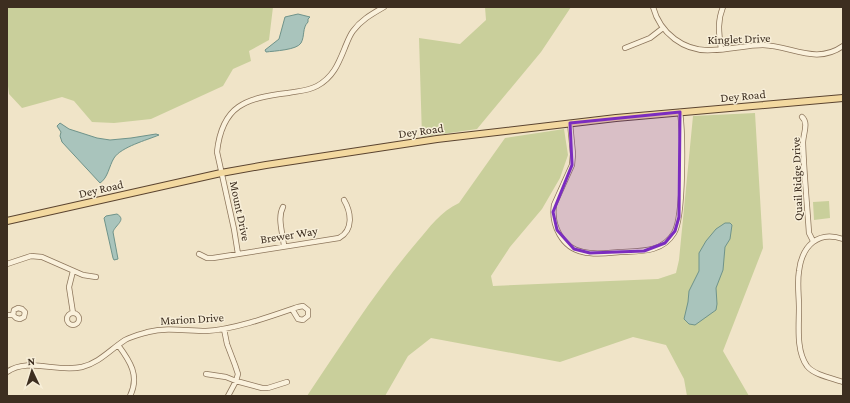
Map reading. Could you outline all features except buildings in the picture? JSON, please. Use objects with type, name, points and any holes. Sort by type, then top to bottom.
[{"type":"main road","name":"Dey Road","points":[[7,221],[221,173],[437,140],[570,123],[843,98]]},
{"type":"street","name":"Mount Drive","points":[[238,254],[217,152],[218,140],[222,128],[232,112],[240,105],[250,100],[269,95],[309,90],[325,81],[333,74],[338,66],[351,32],[360,22],[384,7]]},
{"type":"street","name":"Kinglet Drive","points":[[653,7],[654,13],[663,28],[671,37],[688,47],[699,50],[765,45],[810,55],[827,54],[838,50],[843,46]]},
{"type":"street","points":[[722,49],[719,27],[723,7]]},
{"type":"street","points":[[625,48],[650,38],[663,28]]},
{"type":"street","points":[[570,123],[573,154],[572,165],[554,205],[553,212],[557,230],[567,244],[582,252],[644,251],[655,249],[665,243],[678,225],[682,153],[682,128],[680,112]]},
{"type":"street","name":"Quail Ridge Drive","points":[[802,117],[806,123],[803,139],[809,233],[813,241]]},
{"type":"street","name":"Brewer Way","points":[[200,254],[207,258],[339,238],[344,235],[350,225],[349,210],[344,200]]},
{"type":"street","points":[[283,207],[280,212],[280,217],[284,246]]},
{"type":"street","points":[[843,239],[836,236],[827,236],[813,241],[806,251],[799,270],[799,326],[801,349],[807,365],[812,371],[843,382]]},
{"type":"street","points":[[7,264],[31,256],[42,257],[83,275],[96,277]]},
{"type":"street","points":[[73,271],[69,287],[73,313]]},
{"type":"street","name":"Marion Drive","points":[[7,372],[14,367],[26,365],[68,369],[83,367],[99,359],[131,337],[150,331],[206,331],[224,329],[292,309]]},
{"type":"street","points":[[7,314],[13,315]]},
{"type":"street","points":[[224,329],[226,344],[237,371],[236,381],[228,396]]},
{"type":"street","points":[[118,345],[130,362],[134,372],[133,390],[130,396]]},
{"type":"street","points":[[206,374],[226,377],[262,388],[268,388],[287,382]]},
{"type":"highlighted area","points":[[680,112],[679,217],[675,231],[665,243],[644,251],[590,253],[574,249],[557,230],[553,212],[572,165],[570,123]]},
{"type":"green space","points":[[7,7],[273,7],[269,40],[249,51],[251,61],[233,69],[223,86],[151,119],[114,123],[92,122],[74,101],[62,97],[22,108],[9,94],[7,78]]},
{"type":"green space","points":[[485,7],[571,7],[541,52],[477,129],[422,137],[419,38],[460,44],[486,20]]},
{"type":"green space","points":[[755,113],[763,248],[723,351],[749,396],[687,396],[684,379],[666,345],[633,337],[560,362],[431,338],[408,356],[385,396],[307,396],[387,279],[436,220],[447,210],[459,203],[505,138],[564,129],[568,155],[560,178],[542,209],[510,247],[491,276],[493,286],[658,279],[676,273],[679,260],[693,116]]},
{"type":"green space","points":[[829,201],[830,218],[814,220],[813,202]]},
{"type":"water","points":[[298,14],[310,17],[306,24],[301,43],[290,49],[266,52],[265,50],[279,39],[285,17]]},
{"type":"water","points":[[60,123],[69,129],[97,138],[110,140],[156,134],[159,135],[128,147],[117,154],[112,161],[105,178],[100,183],[62,142],[60,136],[61,132],[57,126]]},
{"type":"water","points":[[117,214],[120,216],[121,220],[113,232],[118,259],[114,260],[104,218],[106,216]]},
{"type":"water","points":[[725,223],[730,223],[732,225],[730,239],[725,247],[723,270],[716,288],[716,310],[695,325],[689,324],[684,319],[689,291],[699,271],[699,253],[706,241],[716,229]]}]
